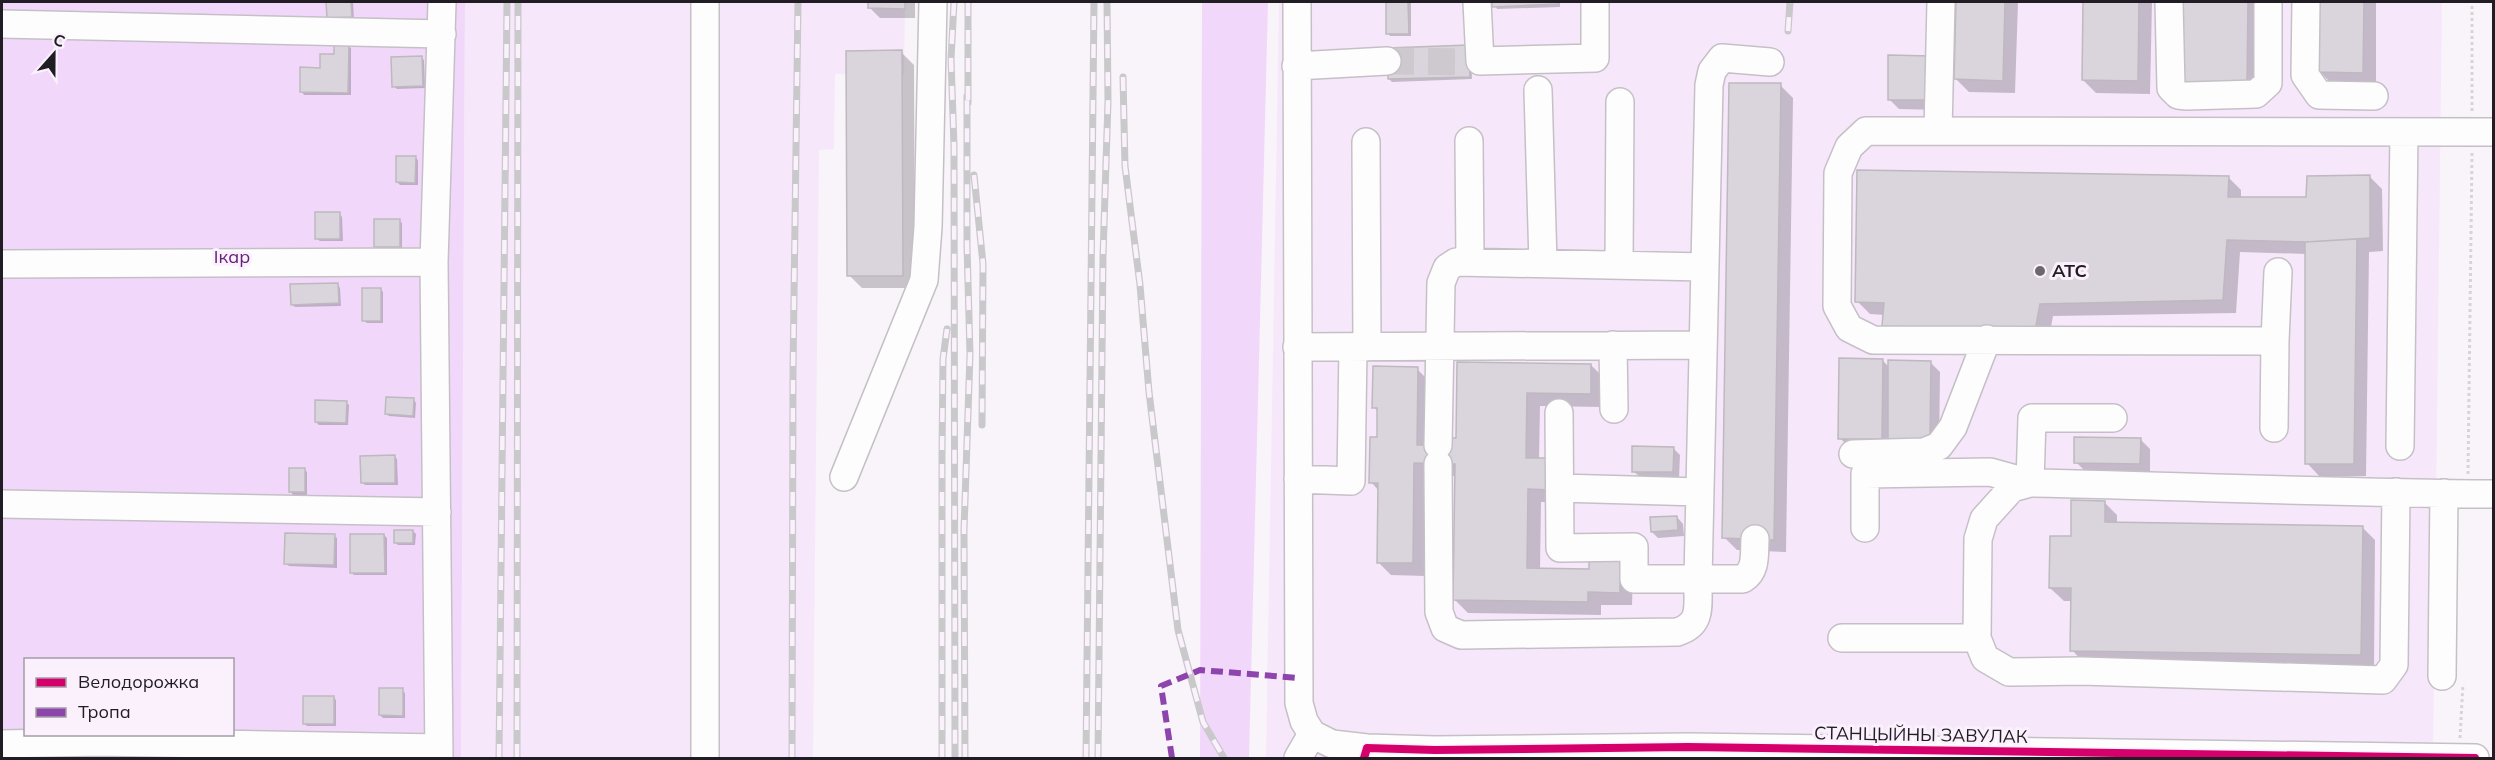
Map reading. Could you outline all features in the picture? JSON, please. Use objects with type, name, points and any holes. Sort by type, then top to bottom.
[{"type":"street","points":[[2,744],[99,742],[439,754],[434,262],[442,2]]},
{"type":"street","points":[[705,2],[705,759]]},
{"type":"street","points":[[844,477],[924,280],[928,227],[933,2]]},
{"type":"street","points":[[1297,2],[1299,703],[1304,721],[1312,734],[1298,759]]},
{"type":"street","points":[[1477,2],[1475,62],[1595,58],[1595,2]]},
{"type":"street","points":[[1938,131],[1941,2]]},
{"type":"street","points":[[2169,2],[2171,88],[2178,95],[2187,96],[2256,94],[2268,83],[2268,2]]},
{"type":"street","points":[[2306,2],[2305,75],[2319,95],[2374,96]]},
{"type":"street","points":[[2,24],[442,34]]},
{"type":"street","points":[[1705,267],[1456,262],[1447,268],[1441,283],[1438,347],[1439,612],[1445,628],[1461,635],[1677,632],[1690,628],[1696,620],[1698,579],[1703,345],[1705,267],[1709,85],[1712,71],[1722,58],[1770,62]]},
{"type":"street","points":[[1296,66],[1387,61]]},
{"type":"street","points":[[1538,90],[1543,264]]},
{"type":"street","points":[[1619,265],[1620,102]]},
{"type":"street","points":[[2276,341],[1873,340],[1849,328],[1837,306],[1838,173],[1849,147],[1866,131],[2483,132]]},
{"type":"street","points":[[2400,446],[2404,132]]},
{"type":"street","points":[[1469,141],[1470,262]]},
{"type":"street","points":[[1298,479],[1351,481],[1360,347],[1366,142]]},
{"type":"street","points":[[2,264],[434,262]]},
{"type":"street","points":[[2274,428],[2278,272]]},
{"type":"street","points":[[1853,454],[1924,452],[1940,446],[1953,427],[1987,339]]},
{"type":"street","points":[[1613,345],[1614,409]]},
{"type":"street","points":[[1297,347],[1703,345]]},
{"type":"street","points":[[1560,413],[1560,548],[1634,547],[1634,579],[1743,579],[1749,575],[1754,565],[1755,539]]},
{"type":"street","points":[[2030,483],[2032,418],[2113,418]]},
{"type":"street","points":[[1865,528],[1865,474],[1990,472],[2030,483],[2468,494],[2453,676]]},
{"type":"street","points":[[2030,483],[2012,488],[1984,519],[1978,539],[1977,638],[1984,658],[2009,672],[2081,671],[2383,680],[2394,665],[2396,492]]},
{"type":"street","points":[[1560,488],[1700,492]]},
{"type":"street","points":[[2,504],[437,512]]},
{"type":"street","points":[[1842,638],[1977,638]]},
{"type":"street","name":"СТАНЦЫЙНЫ ЗАВУЛАК","points":[[1312,734],[1332,744],[1365,753],[1501,750],[2467,758]]},
{"type":"path","points":[[2468,494],[2483,132],[2472,2]]},
{"type":"path","points":[[2453,676],[2467,758]]},
{"type":"shaded area","points":[[465,2],[905,2],[904,75],[835,74],[834,149],[819,150],[813,758],[461,758]]},
{"type":"shaded area","points":[[1279,2],[2442,2],[2433,758],[1266,758]]},
{"type":"green space","name":"Ікар","points":[[2,2],[465,2],[461,758],[2,758]]},
{"type":"green space","points":[[1202,2],[1268,2],[1249,758],[1200,758]]},
{"type":"building","points":[[326,2],[351,2],[352,17],[327,18]]},
{"type":"building","points":[[868,2],[905,2],[905,9],[868,8]]},
{"type":"building","points":[[1386,2],[1408,2],[1409,34],[1386,34]]},
{"type":"building","points":[[1492,2],[1558,2],[1558,4],[1492,7]]},
{"type":"building","points":[[1956,2],[2005,2],[2003,81],[1954,79]]},
{"type":"building","points":[[2083,2],[2139,2],[2138,81],[2082,80]]},
{"type":"building","points":[[2181,2],[2248,2],[2247,82],[2178,82]]},
{"type":"building","points":[[2318,2],[2364,2],[2363,73],[2318,72]]},
{"type":"building","points":[[334,44],[349,44],[348,93],[300,92],[300,67],[320,68],[320,54],[334,54]]},
{"type":"building","points":[[1469,45],[1470,77],[1388,79],[1387,48]]},
{"type":"building","points":[[902,50],[903,276],[847,276],[846,51]]},
{"type":"building","points":[[1888,55],[1931,56],[1931,100],[1888,100]]},
{"type":"building","points":[[422,56],[423,86],[392,87],[391,57]]},
{"type":"building","points":[[1729,83],[1781,83],[1774,540],[1722,538]]},
{"type":"building","points":[[396,156],[416,156],[415,183],[396,182]]},
{"type":"building","name":"АТС","points":[[1857,170],[2229,176],[2228,197],[2306,197],[2307,176],[2370,175],[2370,238],[2305,242],[2227,240],[2223,300],[2040,304],[2035,331],[1882,326],[1884,303],[1855,302]]},
{"type":"building","points":[[315,212],[340,212],[340,239],[315,239]]},
{"type":"building","points":[[374,219],[400,219],[400,247],[374,247]]},
{"type":"building","points":[[2357,239],[2354,464],[2305,464],[2305,242]]},
{"type":"building","points":[[338,283],[339,303],[291,305],[290,284]]},
{"type":"building","points":[[362,288],[381,288],[381,321],[362,321]]},
{"type":"building","points":[[1839,358],[1883,359],[1882,439],[1838,439]]},
{"type":"building","points":[[1888,360],[1931,361],[1930,439],[1888,439]]},
{"type":"building","points":[[1457,362],[1591,364],[1591,394],[1527,393],[1526,458],[1552,458],[1552,490],[1528,489],[1527,568],[1589,569],[1589,557],[1620,558],[1620,593],[1588,592],[1588,602],[1453,600],[1455,464],[1414,463],[1413,563],[1377,563],[1378,483],[1369,483],[1370,437],[1377,437],[1377,408],[1372,408],[1373,366],[1418,367],[1417,445],[1447,445],[1447,438],[1456,438]]},
{"type":"building","points":[[386,397],[414,398],[413,416],[385,414]]},
{"type":"building","points":[[315,400],[347,401],[346,423],[315,422]]},
{"type":"building","points":[[2074,437],[2141,438],[2140,464],[2074,463]]},
{"type":"building","points":[[1632,446],[1674,447],[1673,472],[1632,472]]},
{"type":"building","points":[[395,455],[395,483],[361,483],[360,456]]},
{"type":"building","points":[[289,468],[305,468],[305,492],[289,492]]},
{"type":"building","points":[[2071,500],[2105,501],[2105,522],[2363,526],[2361,655],[2070,651],[2071,588],[2049,588],[2050,536],[2071,536]]},
{"type":"building","points":[[1677,516],[1678,530],[1651,532],[1650,517]]},
{"type":"building","points":[[394,530],[413,530],[413,543],[394,543]]},
{"type":"building","points":[[285,533],[335,534],[334,565],[284,564]]},
{"type":"building","points":[[350,534],[384,534],[385,573],[350,573]]},
{"type":"building","points":[[379,688],[403,688],[403,716],[379,715]]},
{"type":"building","points":[[303,696],[334,696],[334,724],[303,724]]},
{"type":"tunnel","points":[[1387,61],[1469,62]]},
{"type":"railway","points":[[499,758],[507,2]]},
{"type":"railway","points":[[517,758],[518,2]]},
{"type":"railway","points":[[792,758],[793,371],[798,2]]},
{"type":"railway","points":[[954,2],[951,59],[954,146],[955,758]]},
{"type":"railway","points":[[968,2],[968,103]]},
{"type":"railway","points":[[1086,758],[1094,2]]},
{"type":"railway","points":[[1098,758],[1103,256],[1108,101],[1107,2]]},
{"type":"railway","points":[[1788,31],[1790,2]]},
{"type":"railway","points":[[1123,77],[1125,166],[1140,285],[1149,392],[1178,630],[1203,722],[1224,758]]},
{"type":"railway","points":[[965,758],[964,530],[970,354],[967,96]]},
{"type":"railway","points":[[974,175],[983,264],[982,425]]},
{"type":"railway","points":[[942,758],[943,359],[947,329]]},
{"type":"marked path","points":[[1172,758],[1161,686],[1200,670],[1299,678]]},
{"type":"cycle path","points":[[1364,758],[1367,748],[1435,750],[1688,747],[2475,758]]},
{"type":"place","name":"АТС","points":[[2040,271]]}]
